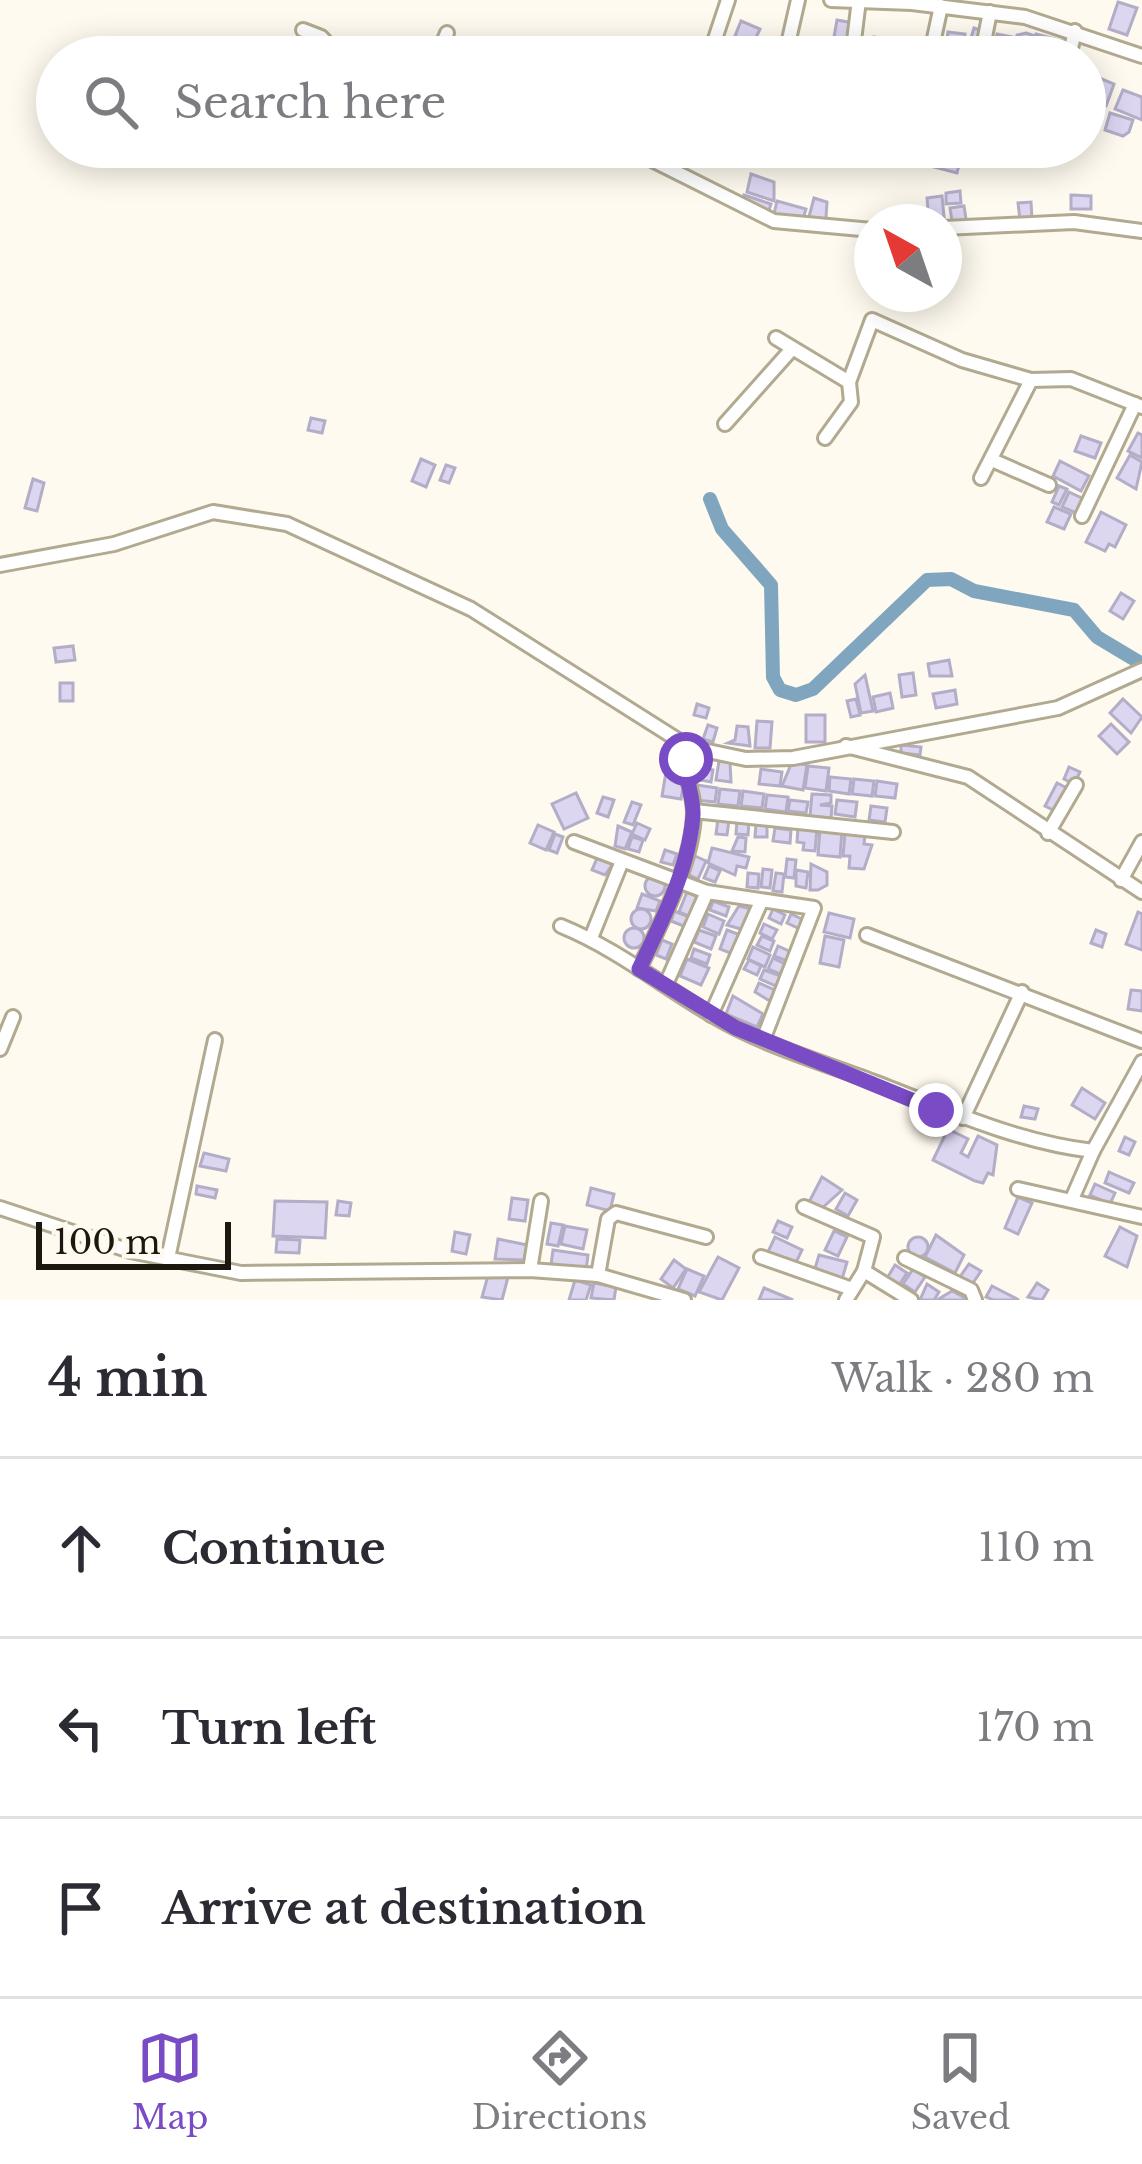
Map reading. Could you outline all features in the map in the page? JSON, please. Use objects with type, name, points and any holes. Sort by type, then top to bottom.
[{"type":"street","points":[[716,36],[728,0]]},
{"type":"street","points":[[790,36],[798,0]]},
{"type":"street","points":[[831,0],[990,12],[1089,36]]},
{"type":"street","points":[[854,36],[858,1]]},
{"type":"street","points":[[935,36],[941,6]]},
{"type":"street","points":[[985,36],[990,12]]},
{"type":"street","points":[[303,30],[319,36]]},
{"type":"street","points":[[1075,36],[1076,31]]},
{"type":"street","points":[[1106,42],[1142,56]]},
{"type":"street","points":[[668,168],[774,220],[854,228]]},
{"type":"street","points":[[962,227],[1074,222],[1142,231]]},
{"type":"street","points":[[825,438],[851,402],[849,382],[872,320],[962,360],[1031,380],[1071,379],[1138,405],[1082,516]]},
{"type":"street","points":[[776,338],[849,382]]},
{"type":"street","points":[[725,424],[791,350]]},
{"type":"street","points":[[981,478],[1031,380]]},
{"type":"street","points":[[992,460],[1049,485]]},
{"type":"street","points":[[0,566],[96,549],[213,512],[287,524],[471,609],[689,747],[746,759],[793,758],[1041,712],[1123,683],[1142,670]]},
{"type":"street","points":[[844,745],[880,759],[968,777],[1142,892]]},
{"type":"street","points":[[639,969],[678,882],[694,811],[685,789],[689,747]]},
{"type":"street","points":[[1048,833],[1076,784]]},
{"type":"street","points":[[694,811],[893,832]]},
{"type":"street","points":[[574,842],[707,892],[814,909],[763,1040]]},
{"type":"street","points":[[1121,880],[1142,842]]},
{"type":"street","points":[[591,938],[622,861]]},
{"type":"street","points":[[666,984],[707,892]]},
{"type":"street","points":[[711,1015],[760,904]]},
{"type":"street","points":[[561,926],[591,938],[711,1015],[763,1040],[963,1118],[1093,1151]]},
{"type":"street","points":[[867,935],[1142,1041]]},
{"type":"street","points":[[963,1118],[1022,992]]},
{"type":"street","points":[[0,1049],[13,1017]]},
{"type":"street","points":[[169,1258],[215,1040]]},
{"type":"street","points":[[1072,1199],[1142,1062]]},
{"type":"street","points":[[1018,1189],[1140,1211]]},
{"type":"street","points":[[530,1270],[541,1201]]},
{"type":"street","points":[[760,1257],[849,1294],[864,1271],[872,1234],[804,1207]]},
{"type":"street","points":[[0,1208],[169,1258],[241,1273],[530,1270],[598,1275],[684,1300]]},
{"type":"street","points":[[598,1275],[608,1219],[616,1213],[706,1237]]},
{"type":"street","points":[[905,1258],[971,1290],[975,1300]]},
{"type":"street","points":[[864,1271],[911,1300]]},
{"type":"building","points":[[1118,2],[1137,8],[1127,35],[1109,29]]},
{"type":"building","points":[[837,20],[859,24],[857,36],[834,36]]},
{"type":"building","points":[[741,21],[760,29],[757,36],[735,36]]},
{"type":"building","points":[[974,28],[991,34],[990,36],[972,36]]},
{"type":"building","points":[[1106,81],[1114,84],[1106,106]]},
{"type":"building","points":[[1123,90],[1142,97],[1142,120],[1115,109]]},
{"type":"building","points":[[1110,113],[1133,120],[1123,136],[1106,127]]},
{"type":"building","points":[[751,174],[774,182],[774,201],[747,192]]},
{"type":"building","points":[[960,191],[961,203],[946,204],[946,193]]},
{"type":"building","points":[[744,195],[771,204],[767,216],[741,205]]},
{"type":"building","points":[[1071,195],[1091,196],[1091,209],[1071,209]]},
{"type":"building","points":[[942,196],[943,204],[928,204],[927,198]]},
{"type":"building","points":[[814,198],[827,202],[825,233],[806,228]]},
{"type":"building","points":[[777,201],[806,209],[801,226],[773,218]]},
{"type":"building","points":[[1031,202],[1032,219],[1020,220],[1018,203]]},
{"type":"building","points":[[311,418],[325,421],[322,433],[308,430]]},
{"type":"building","points":[[1138,433],[1142,435],[1142,458],[1128,451]]},
{"type":"building","points":[[1081,436],[1101,443],[1095,458],[1075,451]]},
{"type":"building","points":[[1130,455],[1142,462],[1136,489],[1117,478]]},
{"type":"building","points":[[421,459],[435,465],[426,487],[412,481]]},
{"type":"building","points":[[1060,461],[1089,476],[1081,491],[1053,476]]},
{"type":"building","points":[[446,465],[455,468],[449,483],[440,480]]},
{"type":"building","points":[[33,479],[44,483],[37,511],[25,508]]},
{"type":"building","points":[[1059,486],[1067,489],[1059,505],[1052,502]]},
{"type":"building","points":[[1069,492],[1086,500],[1079,514],[1062,507]]},
{"type":"building","points":[[1054,507],[1071,514],[1064,529],[1047,522]]},
{"type":"building","points":[[1101,512],[1126,525],[1115,547],[1109,544],[1105,551],[1086,542]]},
{"type":"building","points":[[1121,593],[1134,601],[1123,619],[1110,611]]},
{"type":"building","points":[[73,646],[75,660],[56,662],[54,648]]},
{"type":"building","points":[[949,660],[952,676],[930,676],[928,664]]},
{"type":"building","points":[[913,673],[916,695],[902,697],[899,675]]},
{"type":"building","points":[[865,675],[873,711],[861,713],[855,684]]},
{"type":"building","points":[[60,683],[73,683],[73,701],[60,701]]},
{"type":"building","points":[[955,690],[957,704],[936,708],[933,694]]},
{"type":"building","points":[[890,693],[893,708],[876,712],[873,697]]},
{"type":"building","points":[[856,699],[860,715],[851,717],[847,701]]},
{"type":"building","points":[[1123,699],[1142,717],[1131,733],[1110,713]]},
{"type":"building","points":[[697,704],[709,708],[706,718],[694,715]]},
{"type":"building","points":[[806,715],[825,715],[825,742],[806,742]]},
{"type":"building","points":[[757,721],[772,722],[770,748],[755,748]]},
{"type":"building","points":[[1111,724],[1129,742],[1117,754],[1099,736]]},
{"type":"building","points":[[708,725],[717,728],[713,742],[703,739]]},
{"type":"building","points":[[737,726],[748,727],[750,746],[728,743],[735,740]]},
{"type":"building","points":[[901,745],[921,747],[920,755],[901,753]]},
{"type":"building","points":[[666,753],[683,756],[682,768],[664,765]]},
{"type":"building","points":[[719,761],[730,762],[731,782],[716,780]]},
{"type":"building","points":[[792,762],[807,765],[803,790],[782,786]]},
{"type":"building","points":[[692,766],[713,770],[711,782],[690,778]]},
{"type":"building","points":[[808,766],[829,768],[826,791],[805,788]]},
{"type":"building","points":[[1069,767],[1080,772],[1074,784],[1064,779]]},
{"type":"building","points":[[761,769],[782,772],[780,786],[759,784]]},
{"type":"building","points":[[666,772],[685,775],[681,799],[662,796]]},
{"type":"building","points":[[830,777],[851,779],[849,794],[829,791]]},
{"type":"building","points":[[854,779],[874,781],[872,796],[852,794]]},
{"type":"building","points":[[877,781],[897,784],[895,798],[875,796]]},
{"type":"building","points":[[1057,783],[1069,789],[1057,812],[1045,806]]},
{"type":"building","points":[[697,785],[717,788],[715,802],[695,800]]},
{"type":"building","points":[[720,789],[740,791],[738,806],[718,804]]},
{"type":"building","points":[[743,791],[764,794],[762,808],[741,806]]},
{"type":"building","points":[[576,793],[588,818],[564,829],[552,804]]},
{"type":"building","points":[[812,794],[831,795],[831,803],[820,805],[832,806],[831,818],[810,816]]},
{"type":"building","points":[[767,795],[788,797],[786,812],[765,809]]},
{"type":"building","points":[[603,797],[614,800],[608,817],[597,813]]},
{"type":"building","points":[[790,800],[808,802],[806,813],[788,811]]},
{"type":"building","points":[[837,800],[857,802],[855,817],[835,814]]},
{"type":"building","points":[[632,802],[641,805],[633,825],[624,822]]},
{"type":"building","points":[[871,806],[887,808],[885,822],[869,820]]},
{"type":"building","points":[[718,819],[729,820],[727,835],[716,834]]},
{"type":"building","points":[[737,820],[749,821],[748,835],[736,834]]},
{"type":"building","points":[[637,823],[650,829],[645,840],[632,834]]},
{"type":"building","points":[[756,824],[767,825],[767,837],[755,837]]},
{"type":"building","points":[[538,825],[554,832],[546,850],[530,843]]},
{"type":"building","points":[[618,826],[632,832],[625,849],[615,846]]},
{"type":"building","points":[[798,827],[817,829],[815,851],[803,850],[804,843],[797,842]]},
{"type":"building","points":[[775,828],[791,830],[790,843],[773,841]]},
{"type":"building","points":[[820,828],[842,830],[840,857],[818,855]]},
{"type":"building","points":[[845,833],[865,835],[864,844],[872,845],[864,869],[849,868],[850,856],[843,856]]},
{"type":"building","points":[[555,834],[563,837],[557,853],[549,850]]},
{"type":"building","points":[[632,837],[643,840],[639,852],[628,849]]},
{"type":"building","points":[[738,837],[746,838],[745,852],[732,851]]},
{"type":"building","points":[[712,848],[749,857],[746,868],[737,866],[735,875],[708,863]]},
{"type":"building","points":[[665,850],[677,854],[673,865],[661,862]]},
{"type":"building","points":[[598,856],[614,862],[605,875],[592,870]]},
{"type":"building","points":[[695,856],[706,861],[698,879],[687,874]]},
{"type":"building","points":[[787,859],[796,860],[794,878],[785,877]]},
{"type":"building","points":[[811,864],[827,872],[827,885],[818,890],[810,890]]},
{"type":"building","points":[[709,866],[720,871],[715,882],[704,878]]},
{"type":"building","points":[[763,869],[772,870],[770,888],[761,887]]},
{"type":"building","points":[[796,870],[808,872],[806,888],[796,886]]},
{"type":"building","points":[[748,873],[759,874],[758,888],[747,887]]},
{"type":"building","points":[[776,873],[784,874],[782,892],[773,891]]},
{"type":"building","points":[[655,876],[665,886],[655,896],[645,886]]},
{"type":"building","points":[[687,892],[699,897],[691,917],[679,912]]},
{"type":"building","points":[[642,894],[660,901],[656,911],[637,908]]},
{"type":"building","points":[[713,901],[729,907],[726,916],[710,910]]},
{"type":"building","points":[[739,906],[751,909],[744,930],[727,925]]},
{"type":"building","points":[[641,909],[651,919],[641,929],[631,919]]},
{"type":"building","points":[[773,909],[785,915],[781,924],[769,918]]},
{"type":"building","points":[[674,911],[689,917],[686,927],[671,921]]},
{"type":"building","points":[[1138,912],[1142,914],[1142,950],[1126,944]]},
{"type":"building","points":[[829,913],[854,919],[850,938],[824,932]]},
{"type":"building","points":[[708,914],[724,921],[719,934],[703,927]]},
{"type":"building","points":[[791,914],[804,920],[800,929],[787,923]]},
{"type":"building","points":[[764,924],[777,930],[772,939],[760,933]]},
{"type":"building","points":[[634,928],[644,938],[634,948],[624,938]]},
{"type":"building","points":[[699,930],[716,936],[711,949],[694,942]]},
{"type":"building","points":[[727,930],[743,936],[735,955],[720,949]]},
{"type":"building","points":[[1096,930],[1106,934],[1102,947],[1091,943]]},
{"type":"building","points":[[762,936],[774,941],[770,951],[757,945]]},
{"type":"building","points":[[825,936],[844,940],[839,967],[820,963]]},
{"type":"building","points":[[662,940],[672,944],[666,959],[656,955]]},
{"type":"building","points":[[778,946],[791,952],[787,961],[774,956]]},
{"type":"building","points":[[753,947],[770,955],[765,967],[748,959]]},
{"type":"building","points":[[694,949],[710,955],[707,964],[691,958]]},
{"type":"building","points":[[773,958],[785,964],[780,974],[768,969]]},
{"type":"building","points":[[687,959],[709,968],[701,985],[680,976]]},
{"type":"building","points":[[749,960],[761,966],[757,975],[744,969]]},
{"type":"building","points":[[764,970],[781,976],[776,986],[760,979]]},
{"type":"building","points":[[759,983],[775,990],[770,1001],[755,992]]},
{"type":"building","points":[[1131,990],[1142,991],[1142,1011],[1128,1009]]},
{"type":"building","points":[[733,996],[763,1014],[757,1027],[726,1014]]},
{"type":"building","points":[[1082,1088],[1105,1103],[1095,1119],[1072,1105]]},
{"type":"building","points":[[1024,1106],[1038,1109],[1035,1119],[1021,1117]]},
{"type":"building","points":[[948,1129],[968,1139],[961,1153],[968,1157],[978,1136],[997,1145],[993,1175],[988,1173],[983,1183],[933,1160]]},
{"type":"building","points":[[1125,1137],[1135,1142],[1129,1155],[1119,1151]]},
{"type":"building","points":[[204,1153],[229,1159],[226,1171],[200,1166]]},
{"type":"building","points":[[1109,1172],[1134,1183],[1129,1193],[1105,1183]]},
{"type":"building","points":[[822,1177],[842,1190],[820,1210],[808,1204]]},
{"type":"building","points":[[1095,1184],[1115,1193],[1110,1204],[1090,1195]]},
{"type":"building","points":[[197,1186],[217,1190],[215,1198],[196,1194]]},
{"type":"building","points":[[591,1188],[614,1194],[610,1211],[587,1205]]},
{"type":"building","points":[[845,1193],[857,1200],[848,1216],[836,1209]]},
{"type":"building","points":[[1018,1197],[1032,1203],[1018,1234],[1005,1228]]},
{"type":"building","points":[[512,1198],[528,1200],[525,1221],[509,1219]]},
{"type":"building","points":[[275,1201],[327,1202],[325,1238],[273,1236]]},
{"type":"building","points":[[338,1201],[351,1203],[349,1216],[336,1215]]},
{"type":"building","points":[[778,1221],[792,1227],[787,1238],[773,1232]]},
{"type":"building","points":[[551,1223],[563,1225],[558,1246],[547,1244]]},
{"type":"building","points":[[565,1226],[587,1230],[583,1249],[561,1244]]},
{"type":"building","points":[[1120,1227],[1137,1236],[1127,1267],[1105,1256]]},
{"type":"building","points":[[834,1231],[847,1237],[838,1256],[825,1250]]},
{"type":"building","points":[[455,1232],[470,1235],[466,1254],[452,1251]]},
{"type":"building","points":[[936,1235],[964,1255],[955,1273],[925,1257]]},
{"type":"building","points":[[775,1237],[802,1250],[793,1269],[766,1256]]},
{"type":"building","points":[[918,1237],[928,1247],[918,1257],[908,1247]]},
{"type":"building","points":[[277,1239],[300,1240],[299,1253],[276,1252]]},
{"type":"building","points":[[498,1239],[527,1245],[524,1260],[495,1259]]},
{"type":"building","points":[[553,1250],[588,1255],[586,1270],[551,1265]]},
{"type":"building","points":[[819,1255],[847,1262],[841,1283],[813,1275]]},
{"type":"building","points":[[718,1257],[739,1268],[722,1300],[699,1292]]},
{"type":"building","points":[[674,1260],[686,1269],[673,1288],[661,1279]]},
{"type":"building","points":[[969,1264],[981,1271],[971,1286],[959,1278]]},
{"type":"building","points":[[895,1265],[907,1273],[897,1288],[886,1280]]},
{"type":"building","points":[[687,1269],[704,1276],[695,1296],[678,1289]]},
{"type":"building","points":[[913,1269],[925,1277],[915,1292],[903,1284]]},
{"type":"building","points":[[489,1272],[508,1277],[502,1300],[482,1297]]},
{"type":"building","points":[[575,1280],[591,1285],[586,1300],[569,1300]]},
{"type":"building","points":[[594,1283],[616,1287],[614,1300],[591,1298]]},
{"type":"building","points":[[1037,1283],[1048,1290],[1042,1300],[1028,1297]]},
{"type":"building","points":[[927,1284],[939,1292],[934,1300],[920,1300]]},
{"type":"building","points":[[992,1286],[1019,1300],[986,1297]]},
{"type":"building","points":[[764,1288],[793,1300],[759,1300]]},
{"type":"building","points":[[952,1291],[969,1300],[937,1300]]},
{"type":"waterway","points":[[710,499],[722,529],[771,585],[773,677],[780,690],[796,695],[813,689],[927,580],[951,579],[974,591],[1074,610],[1097,637],[1142,664]]},
{"type":"route","points":[[686,759],[685,789],[694,811],[678,882],[639,969],[736,1028],[936,1110]]}]
